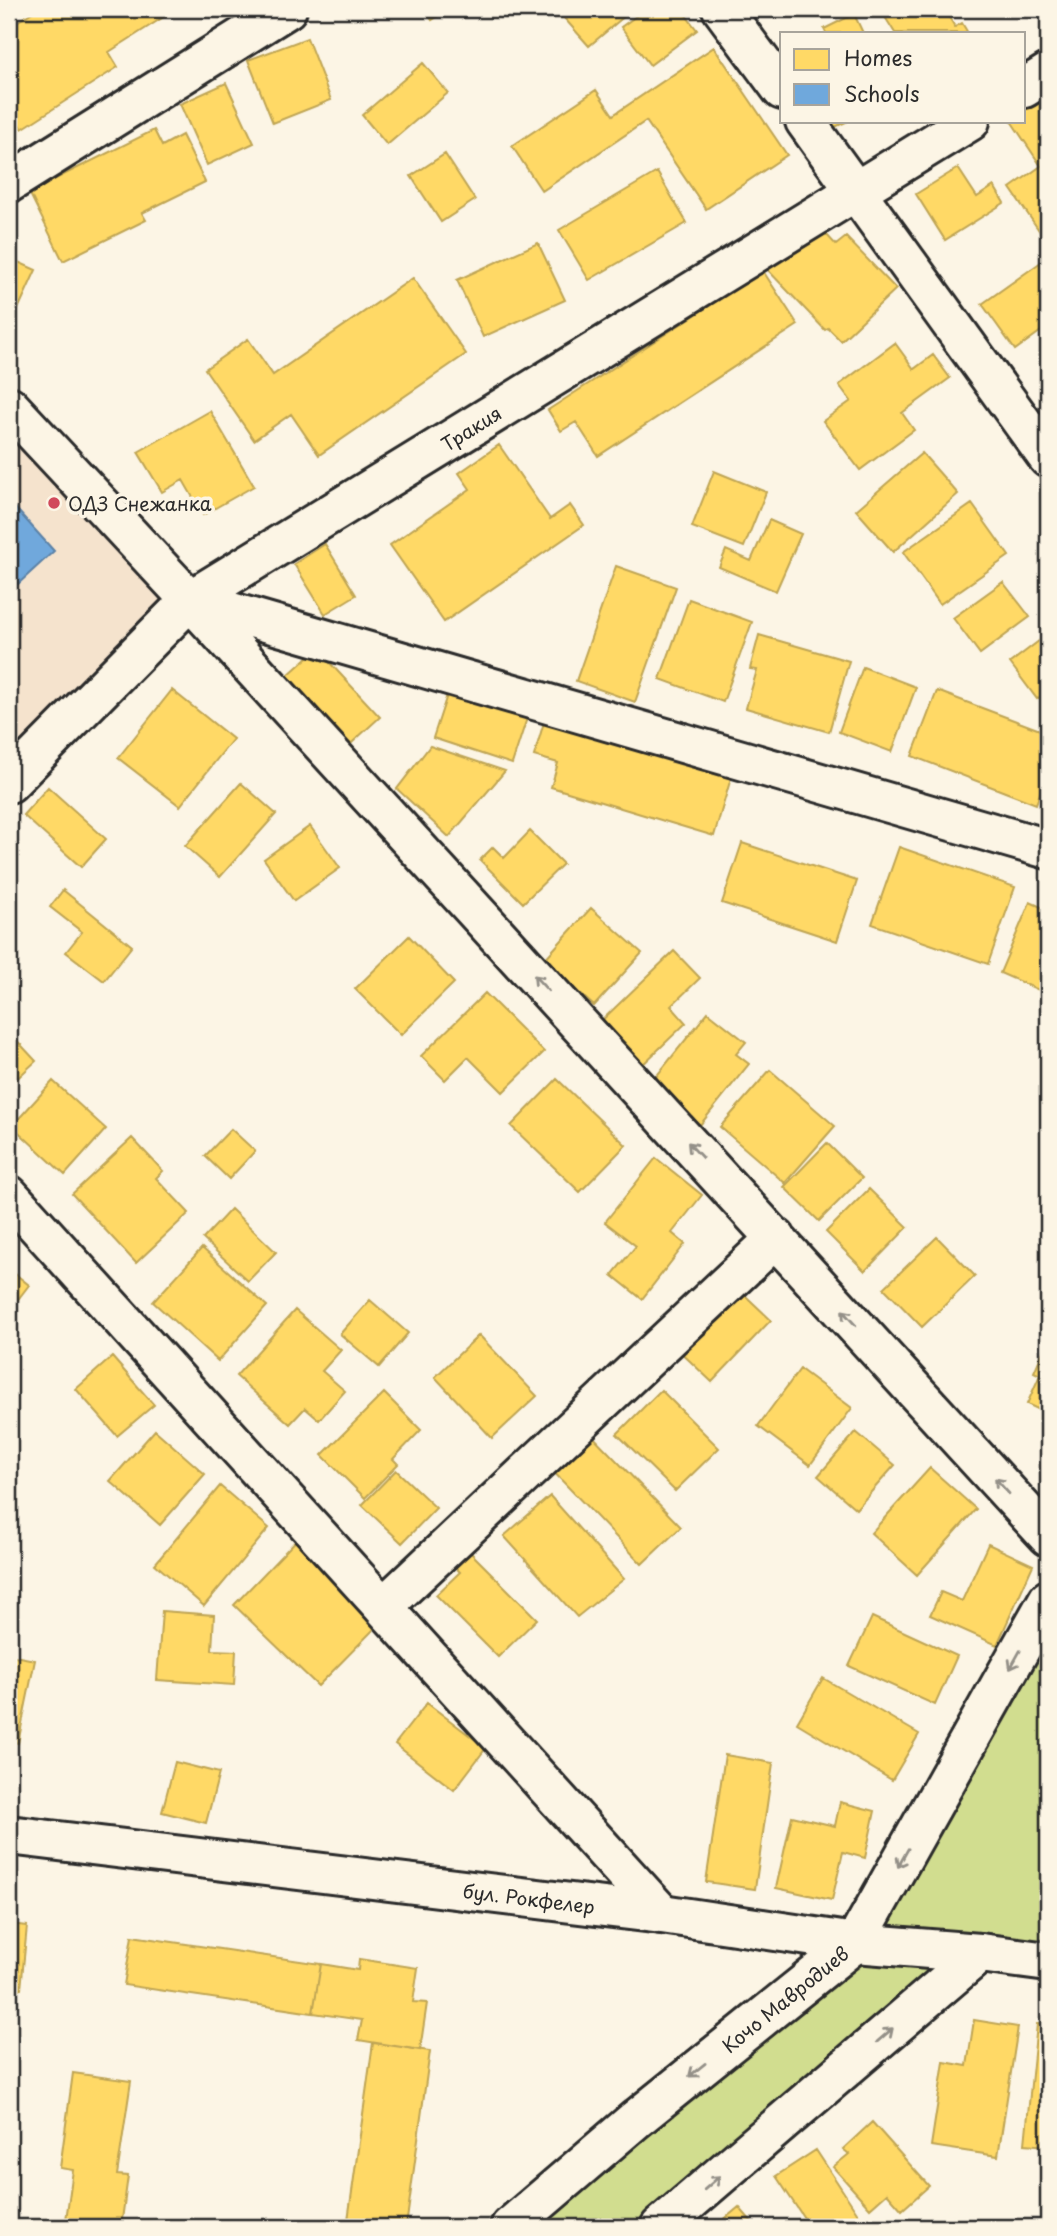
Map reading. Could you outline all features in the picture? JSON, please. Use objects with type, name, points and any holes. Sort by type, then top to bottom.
[{"type":"street","points":[[9,183],[286,9]]},
{"type":"street","points":[[722,9],[780,87]]},
{"type":"street","points":[[1026,87],[1048,73]]},
{"type":"street","points":[[806,122],[1048,458]]},
{"type":"street","name":"Тракия","points":[[9,783],[190,600],[969,122]]},
{"type":"street","points":[[9,406],[1048,1536]]},
{"type":"street","points":[[190,600],[1048,849]]},
{"type":"street","points":[[9,1195],[662,1914]]},
{"type":"street","points":[[383,1607],[776,1238]]},
{"type":"street","name":"Кочо Мавродиев","points":[[510,2227],[635,2120],[855,1943],[1048,1600]]},
{"type":"street","name":"бул. Рокфелер","points":[[9,1835],[662,1914],[855,1943],[1048,1962]]},
{"type":"street","points":[[660,2227],[980,1954]]},
{"type":"shaded area","name":"ОДЗ Снежанка","points":[[9,406],[190,600],[9,783]]},
{"type":"green space","points":[[1048,1600],[1048,1962],[980,1954],[660,2227],[510,2227],[855,1943]]},
{"type":"building: Homes","points":[[37,9],[176,9],[109,52],[118,67],[22,129],[9,112],[9,27]]},
{"type":"building: Homes","points":[[425,9],[449,9],[432,20]]},
{"type":"building: Homes","points":[[556,9],[633,9],[589,46]]},
{"type":"building: Homes","points":[[646,9],[681,9],[697,30],[650,65],[621,27]]},
{"type":"building: Homes","points":[[900,9],[944,9],[955,27],[962,23],[967,32],[894,32],[885,17]]},
{"type":"building: Homes","points":[[854,14],[863,32],[826,32],[824,29]]},
{"type":"building: Homes","points":[[307,38],[331,100],[273,123],[248,60]]},
{"type":"building: Homes","points":[[714,47],[787,155],[706,209],[646,121],[542,191],[512,146],[596,90],[613,115]]},
{"type":"building: Homes","points":[[423,63],[448,93],[387,145],[362,115]]},
{"type":"building: Homes","points":[[1048,76],[1047,242],[1010,188],[1041,166],[1012,122],[1026,122],[1026,92]]},
{"type":"building: Homes","points":[[226,83],[254,143],[207,165],[180,104]]},
{"type":"building: Homes","points":[[830,122],[846,122],[833,128]]},
{"type":"building: Homes","points":[[154,130],[162,146],[182,135],[205,182],[142,213],[146,220],[63,261],[29,192]]},
{"type":"building: Homes","points":[[445,154],[475,200],[441,222],[411,176]]},
{"type":"building: Homes","points":[[958,168],[977,197],[994,186],[1004,203],[945,240],[916,194]]},
{"type":"building: Homes","points":[[657,172],[687,223],[589,280],[559,230]]},
{"type":"building: Homes","points":[[814,221],[836,245],[846,237],[896,289],[841,341],[828,328],[825,330],[765,267]]},
{"type":"building: Homes","points":[[538,243],[565,300],[483,337],[457,280]]},
{"type":"building: Homes","points":[[9,258],[36,270],[14,318],[9,316]]},
{"type":"building: Homes","points":[[1041,262],[1048,271],[1048,326],[1015,350],[982,304]]},
{"type":"building: Homes","points":[[763,271],[798,325],[598,456],[576,422],[561,431],[548,410]]},
{"type":"building: Homes","points":[[413,278],[466,354],[319,455],[291,414],[254,440],[205,369],[248,339],[273,375]]},
{"type":"building: Homes","points":[[895,343],[914,369],[933,355],[950,378],[902,413],[914,430],[860,470],[823,421],[851,401],[839,385]]},
{"type":"building: Homes","points":[[210,411],[254,486],[203,515],[183,480],[162,492],[138,452]]},
{"type":"building: Homes","points":[[499,445],[550,519],[570,505],[584,525],[444,622],[390,545],[470,489],[459,473]]},
{"type":"building: Homes","points":[[922,453],[958,494],[893,552],[856,510]]},
{"type":"building: Homes","points":[[714,471],[766,492],[744,547],[692,527]]},
{"type":"building: Homes","points":[[972,504],[1009,556],[940,604],[903,552]]},
{"type":"building: Homes","points":[[769,520],[801,534],[776,591],[719,567],[726,550],[751,561]]},
{"type":"building: Homes","points":[[325,544],[356,595],[325,614],[294,564]]},
{"type":"building: Homes","points":[[616,566],[676,587],[635,702],[576,681]]},
{"type":"building: Homes","points":[[1003,582],[1030,617],[980,654],[953,618]]},
{"type":"building: Homes","points":[[689,599],[752,622],[723,702],[660,679]]},
{"type":"building: Homes","points":[[1048,634],[1048,691],[1037,699],[1010,663]]},
{"type":"building: Homes","points":[[759,635],[849,661],[829,732],[746,708],[757,670],[750,669]]},
{"type":"building: Homes","points":[[317,649],[380,717],[342,752],[279,683]]},
{"type":"building: Homes","points":[[863,667],[916,687],[892,752],[839,732]]},
{"type":"building: Homes","points":[[172,690],[233,739],[180,806],[118,758]]},
{"type":"building: Homes","points":[[937,691],[1048,733],[1048,771],[1036,804],[912,756]]},
{"type":"building: Homes","points":[[448,692],[527,718],[512,764],[433,738]]},
{"type":"building: Homes","points":[[544,722],[731,778],[714,836],[551,787],[558,763],[534,756]]},
{"type":"building: Homes","points":[[430,746],[505,771],[449,837],[397,789]]},
{"type":"building: Homes","points":[[241,783],[276,814],[220,877],[185,846]]},
{"type":"building: Homes","points":[[48,787],[106,839],[81,867],[23,815]]},
{"type":"building: Homes","points":[[310,826],[340,868],[294,901],[264,859]]},
{"type":"building: Homes","points":[[530,831],[563,864],[523,903],[480,860],[493,847],[504,858]]},
{"type":"building: Homes","points":[[742,843],[857,881],[837,941],[722,903]]},
{"type":"building: Homes","points":[[899,847],[1015,887],[988,964],[872,924]]},
{"type":"building: Homes","points":[[63,890],[132,946],[104,981],[66,952],[82,932],[50,907]]},
{"type":"building: Homes","points":[[1030,902],[1048,910],[1048,994],[1000,973]]},
{"type":"building: Homes","points":[[591,908],[642,953],[594,1006],[543,961]]},
{"type":"building: Homes","points":[[409,936],[454,983],[401,1035],[355,989]]},
{"type":"building: Homes","points":[[674,951],[700,978],[671,1006],[686,1023],[638,1069],[596,1026]]},
{"type":"building: Homes","points":[[485,993],[544,1052],[503,1092],[468,1057],[445,1080],[421,1056]]},
{"type":"building: Homes","points":[[708,1012],[746,1042],[736,1054],[749,1064],[700,1125],[650,1084]]},
{"type":"building: Homes","points":[[9,1032],[36,1061],[9,1086]]},
{"type":"building: Homes","points":[[770,1070],[835,1126],[785,1183],[720,1127]]},
{"type":"building: Homes","points":[[557,1079],[626,1145],[580,1192],[511,1126]]},
{"type":"building: Homes","points":[[53,1081],[106,1129],[65,1175],[12,1126]]},
{"type":"building: Homes","points":[[231,1129],[255,1151],[229,1179],[205,1156]]},
{"type":"building: Homes","points":[[132,1138],[163,1171],[156,1178],[189,1213],[136,1263],[72,1194]]},
{"type":"building: Homes","points":[[827,1143],[862,1178],[819,1221],[784,1187]]},
{"type":"building: Homes","points":[[656,1158],[702,1195],[672,1233],[685,1244],[642,1299],[612,1275],[636,1246],[605,1222]]},
{"type":"building: Homes","points":[[869,1189],[908,1227],[865,1271],[826,1232]]},
{"type":"building: Homes","points":[[231,1209],[276,1252],[248,1281],[203,1239]]},
{"type":"building: Homes","points":[[937,1237],[975,1276],[922,1327],[884,1288]]},
{"type":"building: Homes","points":[[202,1248],[267,1306],[218,1361],[153,1302]]},
{"type":"building: Homes","points":[[9,1269],[29,1285],[9,1311]]},
{"type":"building: Homes","points":[[732,1283],[771,1320],[712,1382],[673,1345]]},
{"type":"building: Homes","points":[[370,1300],[408,1333],[379,1367],[340,1334]]},
{"type":"building: Homes","points":[[295,1310],[341,1350],[322,1371],[345,1391],[319,1420],[305,1408],[290,1424],[236,1376]]},
{"type":"building: Homes","points":[[479,1335],[537,1396],[492,1438],[435,1377]]},
{"type":"building: Homes","points":[[1048,1340],[1048,1414],[1027,1404],[1040,1375],[1034,1372]]},
{"type":"building: Homes","points":[[112,1357],[154,1405],[117,1436],[76,1389]]},
{"type":"building: Homes","points":[[800,1369],[852,1408],[810,1465],[758,1426]]},
{"type":"building: Homes","points":[[661,1390],[719,1448],[675,1491],[617,1434]]},
{"type":"building: Homes","points":[[384,1393],[421,1430],[393,1459],[398,1464],[365,1498],[322,1455]]},
{"type":"building: Homes","points":[[583,1426],[681,1527],[642,1564],[545,1463]]},
{"type":"building: Homes","points":[[155,1430],[205,1474],[160,1525],[110,1481]]},
{"type":"building: Homes","points":[[856,1432],[895,1465],[856,1509],[818,1476]]},
{"type":"building: Homes","points":[[930,1468],[976,1509],[917,1575],[871,1533]]},
{"type":"building: Homes","points":[[396,1470],[436,1508],[402,1543],[362,1505]]},
{"type":"building: Homes","points":[[220,1486],[269,1528],[204,1606],[155,1564]]},
{"type":"building: Homes","points":[[550,1496],[624,1579],[577,1617],[504,1536]]},
{"type":"building: Homes","points":[[308,1528],[383,1620],[318,1686],[234,1605]]},
{"type":"building: Homes","points":[[459,1541],[537,1619],[498,1657],[436,1595],[460,1572],[444,1556]]},
{"type":"building: Homes","points":[[988,1544],[1033,1565],[997,1645],[930,1615],[941,1592],[962,1601]]},
{"type":"building: Homes","points":[[162,1611],[214,1615],[212,1650],[236,1651],[234,1685],[157,1680]]},
{"type":"building: Homes","points":[[872,1617],[957,1656],[935,1705],[849,1666]]},
{"type":"building: Homes","points":[[9,1655],[35,1660],[18,1743],[9,1741]]},
{"type":"building: Homes","points":[[823,1678],[919,1734],[892,1780],[797,1723]]},
{"type":"building: Homes","points":[[427,1703],[486,1748],[454,1790],[395,1744]]},
{"type":"building: Homes","points":[[725,1755],[773,1763],[755,1889],[706,1882]]},
{"type":"building: Homes","points":[[175,1762],[219,1773],[206,1823],[162,1812]]},
{"type":"building: Homes","points":[[840,1802],[875,1811],[865,1858],[843,1852],[832,1900],[776,1888],[792,1816],[835,1826]]},
{"type":"building: Homes","points":[[9,1924],[27,1926],[21,1989],[9,1988]]},
{"type":"building: Homes","points":[[132,1936],[321,1964],[313,2013],[124,1985]]},
{"type":"building: Homes","points":[[359,1959],[418,1968],[413,2002],[427,2003],[420,2050],[358,2040],[362,2020],[313,2013],[321,1964],[358,1970]]},
{"type":"building: Homes","points":[[974,2020],[1018,2027],[998,2156],[931,2146],[944,2062],[967,2066]]},
{"type":"building: Homes","points":[[1037,2024],[1048,2025],[1048,2146],[1025,2144]]},
{"type":"building: Homes","points":[[373,2043],[430,2051],[406,2227],[347,2227]]},
{"type":"building: Homes","points":[[73,2073],[131,2081],[117,2175],[128,2176],[121,2227],[65,2227],[73,2170],[60,2168]]},
{"type":"building: Homes","points":[[872,2122],[929,2186],[902,2210],[887,2193],[870,2208],[833,2167],[849,2154],[843,2149]]},
{"type":"building: Homes","points":[[816,2150],[866,2226],[810,2227],[776,2176]]},
{"type":"building: Homes","points":[[739,2207],[756,2227],[715,2227]]},
{"type":"building: Schools","points":[[9,501],[54,551],[18,584],[9,574]]},
{"type":"place","name":"ОДЗ Снежанка","points":[[54,503]]}]
